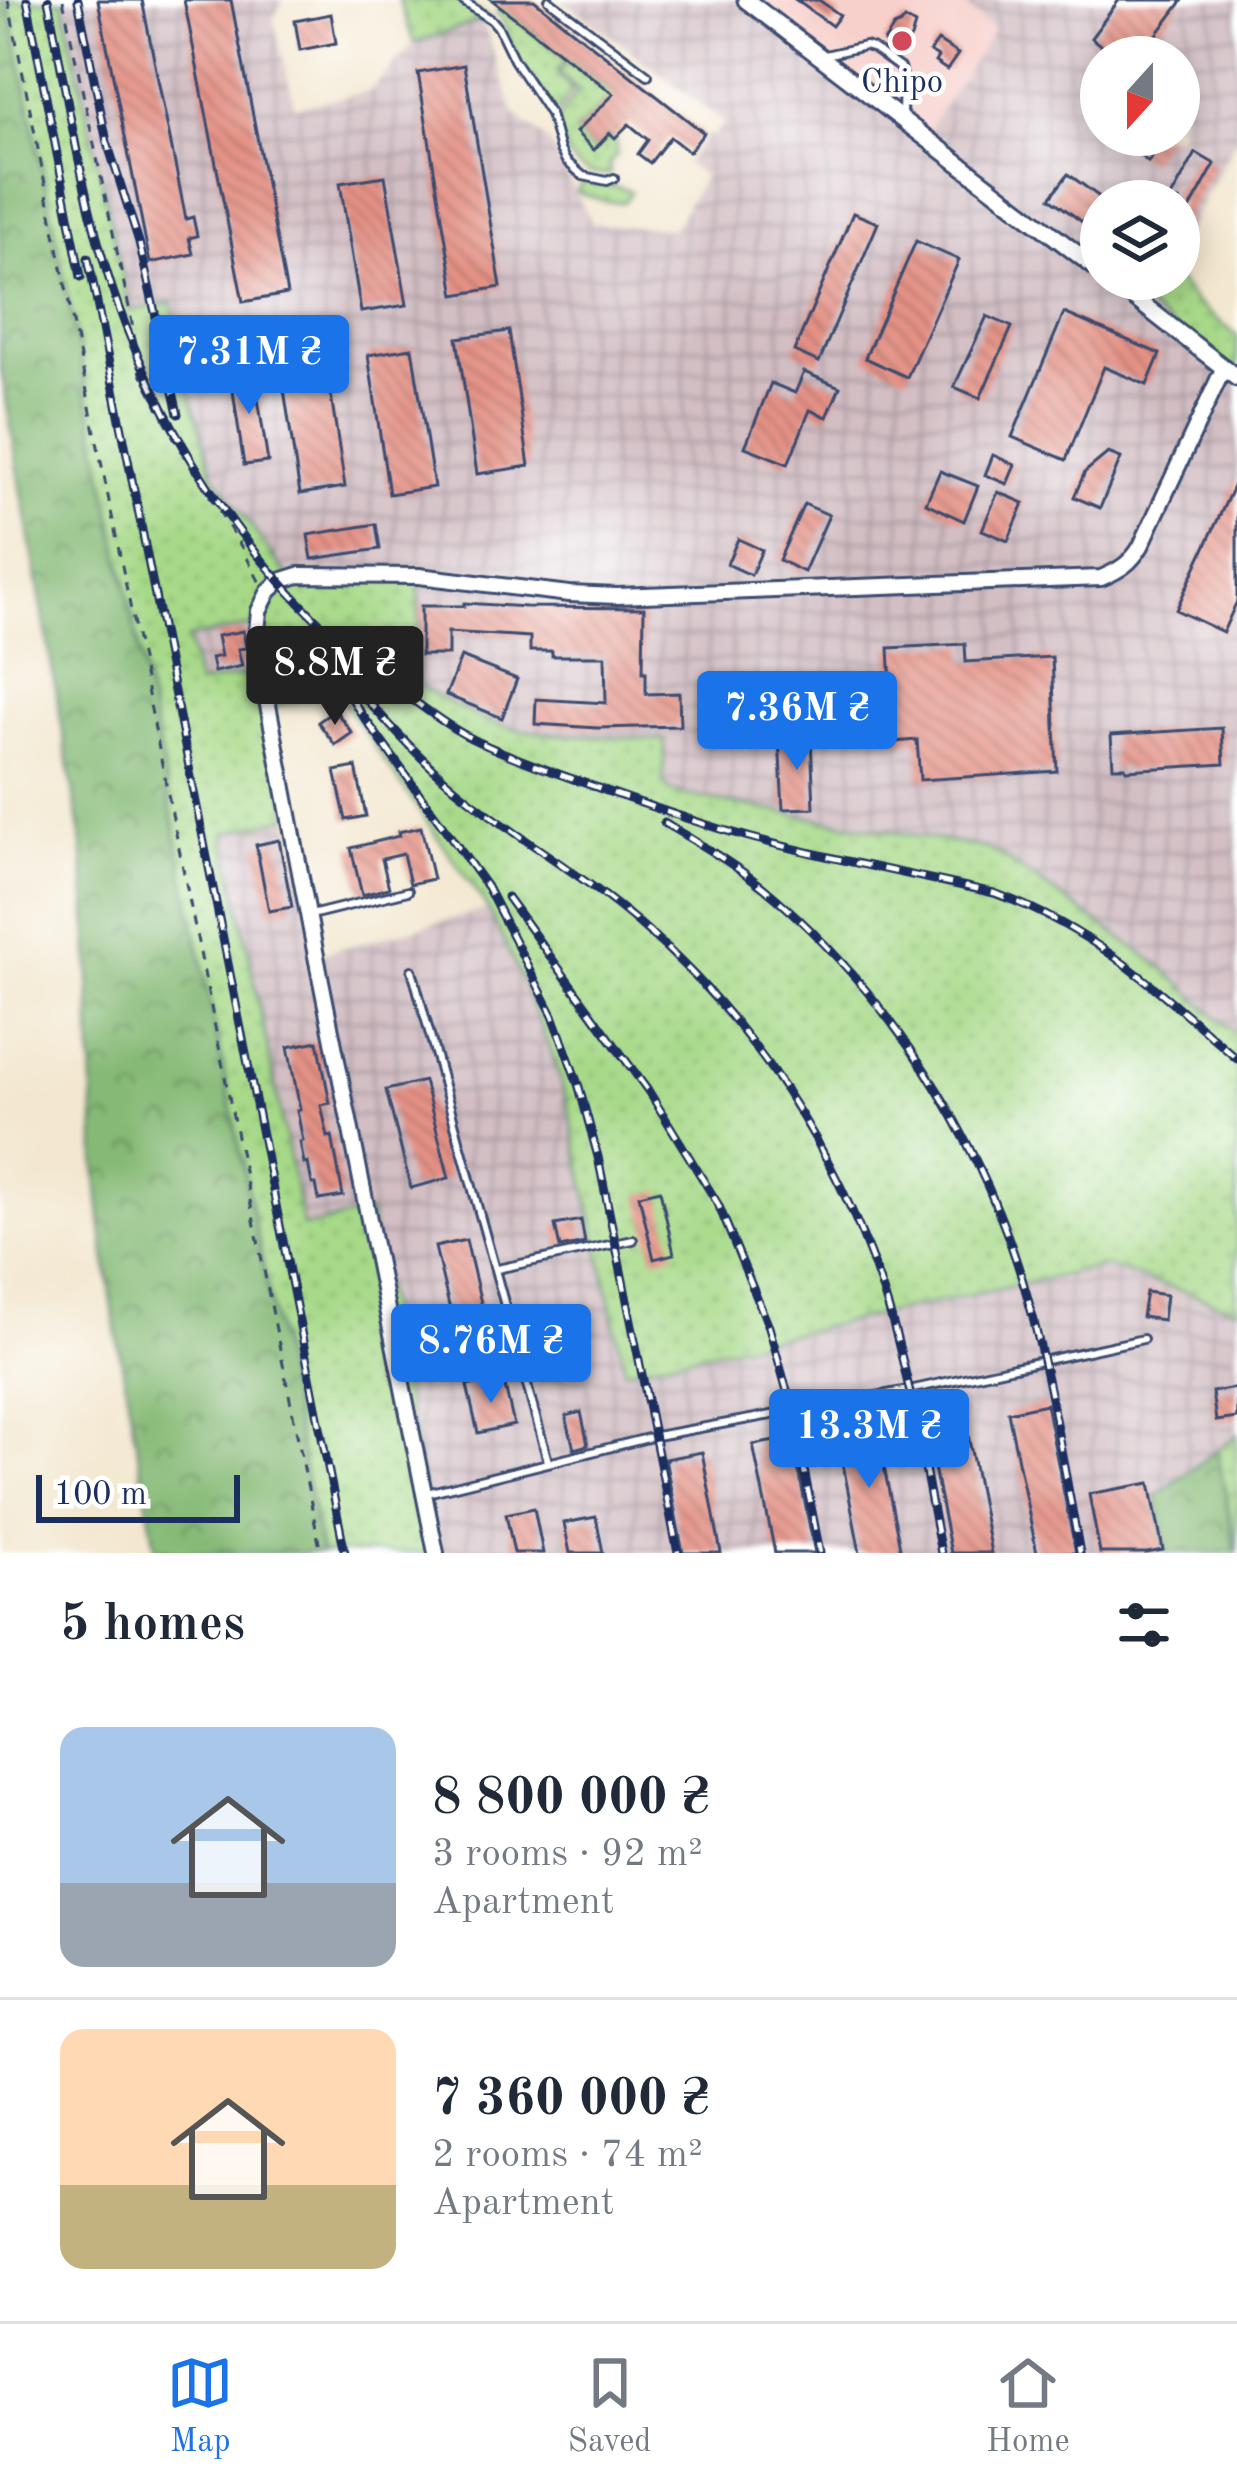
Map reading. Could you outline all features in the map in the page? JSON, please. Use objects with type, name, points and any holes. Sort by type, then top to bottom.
[{"type":"main road","points":[[746,0],[1080,256]]},
{"type":"main road","points":[[1136,300],[1230,372]]},
{"type":"street","points":[[436,1553],[256,642],[257,618],[266,596],[284,579],[311,574],[418,576],[569,594],[632,596],[1101,578],[1132,561],[1230,372]]},
{"type":"lane","points":[[461,0],[498,28],[550,115],[566,160],[583,176],[614,178]]},
{"type":"lane","points":[[549,0],[648,75]]},
{"type":"lane","points":[[820,56],[865,46],[900,68],[902,119]]},
{"type":"lane","points":[[308,916],[409,891]]},
{"type":"lane","points":[[412,970],[548,1461]]},
{"type":"lane","points":[[497,1270],[633,1240]]},
{"type":"lane","points":[[424,1494],[656,1436],[909,1390],[1144,1339]]},
{"type":"path","points":[[8,0],[321,1553]]},
{"type":"path","points":[[63,0],[141,374],[266,596]]},
{"type":"shaded area","points":[[63,0],[285,0],[273,18],[295,107],[370,91],[414,43],[483,21],[514,113],[549,143],[592,223],[673,229],[704,176],[685,164],[724,122],[564,0],[747,0],[924,136],[994,30],[958,0],[1237,0],[1237,137],[1200,206],[1200,180],[1080,180],[1080,300],[1150,300],[1146,307],[1237,378],[1237,1035],[1161,966],[1000,855],[969,844],[684,795],[669,790],[663,782],[665,741],[520,730],[463,710],[417,684],[288,577],[214,475],[187,382],[172,303],[130,312]]},
{"type":"shaded area","points":[[747,0],[958,0],[995,30],[924,136]]},
{"type":"shaded area","points":[[256,624],[262,671],[196,685],[187,638]]},
{"type":"shaded area","points":[[289,817],[316,955],[488,909],[552,1054],[568,1106],[625,1370],[1106,1266],[1237,1309],[1237,1435],[1157,1496],[1167,1553],[436,1553],[368,1214],[304,1227],[225,832]]},
{"type":"green space","points":[[0,0],[8,0],[321,1553],[156,1553],[101,1220],[81,837],[0,363]]},
{"type":"green space","points":[[8,0],[63,0],[130,311],[172,302],[187,382],[214,475],[288,577],[419,576],[417,684],[481,718],[539,732],[665,740],[663,782],[669,790],[985,848],[1000,855],[1161,966],[1237,1035],[1237,1309],[1105,1266],[625,1370],[568,1106],[552,1054],[488,909],[336,691],[269,707],[289,817],[225,833],[303,1227],[369,1213],[436,1553],[321,1553]],"holes":[[[256,625],[261,671],[197,685],[188,638]]]},
{"type":"green space","points":[[399,0],[461,0],[489,18],[414,43]]},
{"type":"green space","points":[[500,7],[567,59],[557,72],[573,90],[556,114],[519,61],[496,14]]},
{"type":"green space","points":[[568,60],[622,101],[605,102],[575,132],[593,151],[610,136],[616,142],[610,174],[579,167],[563,142],[557,120],[580,93],[559,72]]},
{"type":"green space","points":[[583,180],[631,192],[624,202],[608,202],[577,192]]},
{"type":"green space","points":[[1148,300],[1193,300],[1237,336],[1237,378],[1145,306]]},
{"type":"green space","points":[[1237,1435],[1237,1553],[1217,1450]]},
{"type":"green space","points":[[1217,1450],[1236,1553],[1167,1553],[1156,1496]]},
{"type":"building","points":[[98,0],[142,0],[186,219],[193,217],[197,236],[189,238],[193,254],[150,263]]},
{"type":"building","points":[[184,0],[231,0],[287,294],[243,302]]},
{"type":"building","points":[[492,0],[534,0],[704,133],[689,152],[670,137],[650,163],[638,154],[648,140],[629,124],[615,138],[610,133],[594,150],[576,132],[614,94]]},
{"type":"building","points":[[796,0],[819,0],[840,15],[832,26]]},
{"type":"building","points":[[1119,0],[1183,0],[1156,36],[1092,36]]},
{"type":"building","points":[[331,14],[336,43],[300,50],[295,21]]},
{"type":"building","points":[[905,19],[915,25],[901,53],[884,42]]},
{"type":"building","points":[[938,41],[958,54],[947,70],[930,52]]},
{"type":"building","points":[[464,65],[501,287],[455,295],[418,73]]},
{"type":"building","points":[[1194,156],[1215,164],[1200,191],[1200,180],[1181,180]]},
{"type":"building","points":[[1068,174],[1080,183],[1080,220],[1050,198]]},
{"type":"building","points":[[385,176],[407,305],[361,312],[340,183]]},
{"type":"building","points":[[853,213],[878,223],[819,362],[794,351]]},
{"type":"building","points":[[916,241],[959,260],[907,377],[865,358]]},
{"type":"building","points":[[1064,313],[1160,354],[1147,385],[1104,367],[1066,460],[1012,437]]},
{"type":"building","points":[[987,316],[1012,327],[980,398],[954,387]]},
{"type":"building","points":[[509,331],[529,466],[477,474],[457,338]]},
{"type":"building","points":[[412,348],[434,487],[389,494],[368,355]]},
{"type":"building","points":[[325,356],[345,487],[300,494],[280,363]]},
{"type":"building","points":[[253,367],[268,462],[244,465],[230,371]]},
{"type":"building","points":[[804,372],[840,387],[827,417],[810,410],[788,464],[745,447],[771,383],[795,393]]},
{"type":"building","points":[[1108,453],[1121,458],[1100,508],[1074,497],[1085,472]]},
{"type":"building","points":[[993,455],[1015,465],[1007,484],[985,475]]},
{"type":"building","points":[[940,471],[978,486],[964,521],[926,503]]},
{"type":"building","points":[[1237,478],[1237,601],[1223,632],[1176,610]]},
{"type":"building","points":[[998,492],[1024,503],[1008,541],[982,530]]},
{"type":"building","points":[[804,504],[829,515],[804,572],[779,560]]},
{"type":"building","points":[[376,524],[380,549],[312,559],[308,535]]},
{"type":"building","points":[[738,539],[762,550],[751,575],[727,564]]},
{"type":"building","points":[[421,606],[644,608],[646,694],[679,693],[680,726],[535,724],[536,699],[606,703],[605,656],[552,656],[552,651],[530,651],[530,637],[448,632],[448,655],[421,655]]},
{"type":"building","points":[[243,631],[246,648],[238,649],[242,666],[214,672],[211,658],[221,656],[217,636]]},
{"type":"building","points":[[965,644],[966,662],[1052,657],[1057,771],[920,780],[917,740],[894,742],[889,648]]},
{"type":"building","points":[[461,657],[517,679],[502,718],[446,695]]},
{"type":"building","points":[[335,710],[352,733],[335,745],[318,722]]},
{"type":"building","points":[[1222,728],[1224,764],[1113,767],[1111,735]]},
{"type":"building","points":[[811,738],[814,808],[783,809],[779,739]]},
{"type":"building","points":[[356,767],[366,816],[346,820],[335,771]]},
{"type":"building","points":[[421,827],[433,879],[410,884],[403,854],[382,859],[389,888],[362,895],[351,848]]},
{"type":"building","points":[[279,840],[292,907],[269,911],[256,845]]},
{"type":"building","points":[[318,1041],[330,1103],[321,1105],[343,1196],[319,1200],[308,1163],[304,1164],[288,1047]]},
{"type":"building","points":[[424,1081],[449,1178],[411,1188],[386,1090]]},
{"type":"building","points":[[660,1190],[674,1254],[654,1259],[639,1195]]},
{"type":"building","points":[[581,1220],[585,1243],[560,1248],[555,1225]]},
{"type":"building","points":[[466,1240],[491,1345],[460,1352],[435,1247]]},
{"type":"building","points":[[1146,1292],[1166,1295],[1163,1320],[1142,1317]]},
{"type":"building","points":[[503,1378],[514,1425],[478,1433],[467,1386]]},
{"type":"building","points":[[1236,1388],[1237,1418],[1216,1421],[1212,1392]]},
{"type":"building","points":[[1046,1404],[1076,1553],[1037,1553],[1008,1412]]},
{"type":"building","points":[[963,1409],[991,1553],[951,1553],[924,1417]]},
{"type":"building","points":[[581,1412],[588,1445],[574,1449],[566,1416]]},
{"type":"building","points":[[876,1426],[901,1553],[860,1553],[837,1433]]},
{"type":"building","points":[[792,1438],[815,1553],[775,1553],[753,1445]]},
{"type":"building","points":[[702,1452],[721,1553],[683,1553],[665,1459]]},
{"type":"building","points":[[1150,1483],[1163,1550],[1100,1553],[1089,1494]]},
{"type":"building","points":[[534,1508],[543,1553],[514,1553],[506,1514]]},
{"type":"building","points":[[596,1517],[603,1553],[570,1553],[564,1523]]},
{"type":"railway","points":[[27,0],[81,277]]},
{"type":"railway","points":[[48,0],[100,247],[149,380],[205,482],[239,530],[275,576],[357,657],[459,732],[534,765],[726,831],[994,893],[1030,907],[1124,964],[1237,1059]]},
{"type":"railway","points":[[78,0],[107,142],[139,242],[178,414]]},
{"type":"railway","points":[[88,258],[345,1553]]},
{"type":"railway","points":[[311,628],[358,709],[487,887],[553,1015],[598,1157],[678,1553]]},
{"type":"railway","points":[[347,678],[453,786],[620,907],[681,962],[755,1047],[787,1092],[842,1190],[884,1294],[909,1390],[941,1553]]},
{"type":"railway","points":[[664,823],[750,878],[823,943],[866,990],[940,1095],[971,1151],[1019,1269],[1048,1385],[1080,1553]]},
{"type":"railway","points":[[507,897],[651,1095],[718,1204],[769,1327],[793,1412],[820,1553]]},
{"type":"place","name":"Chipo","points":[[902,41]]}]
